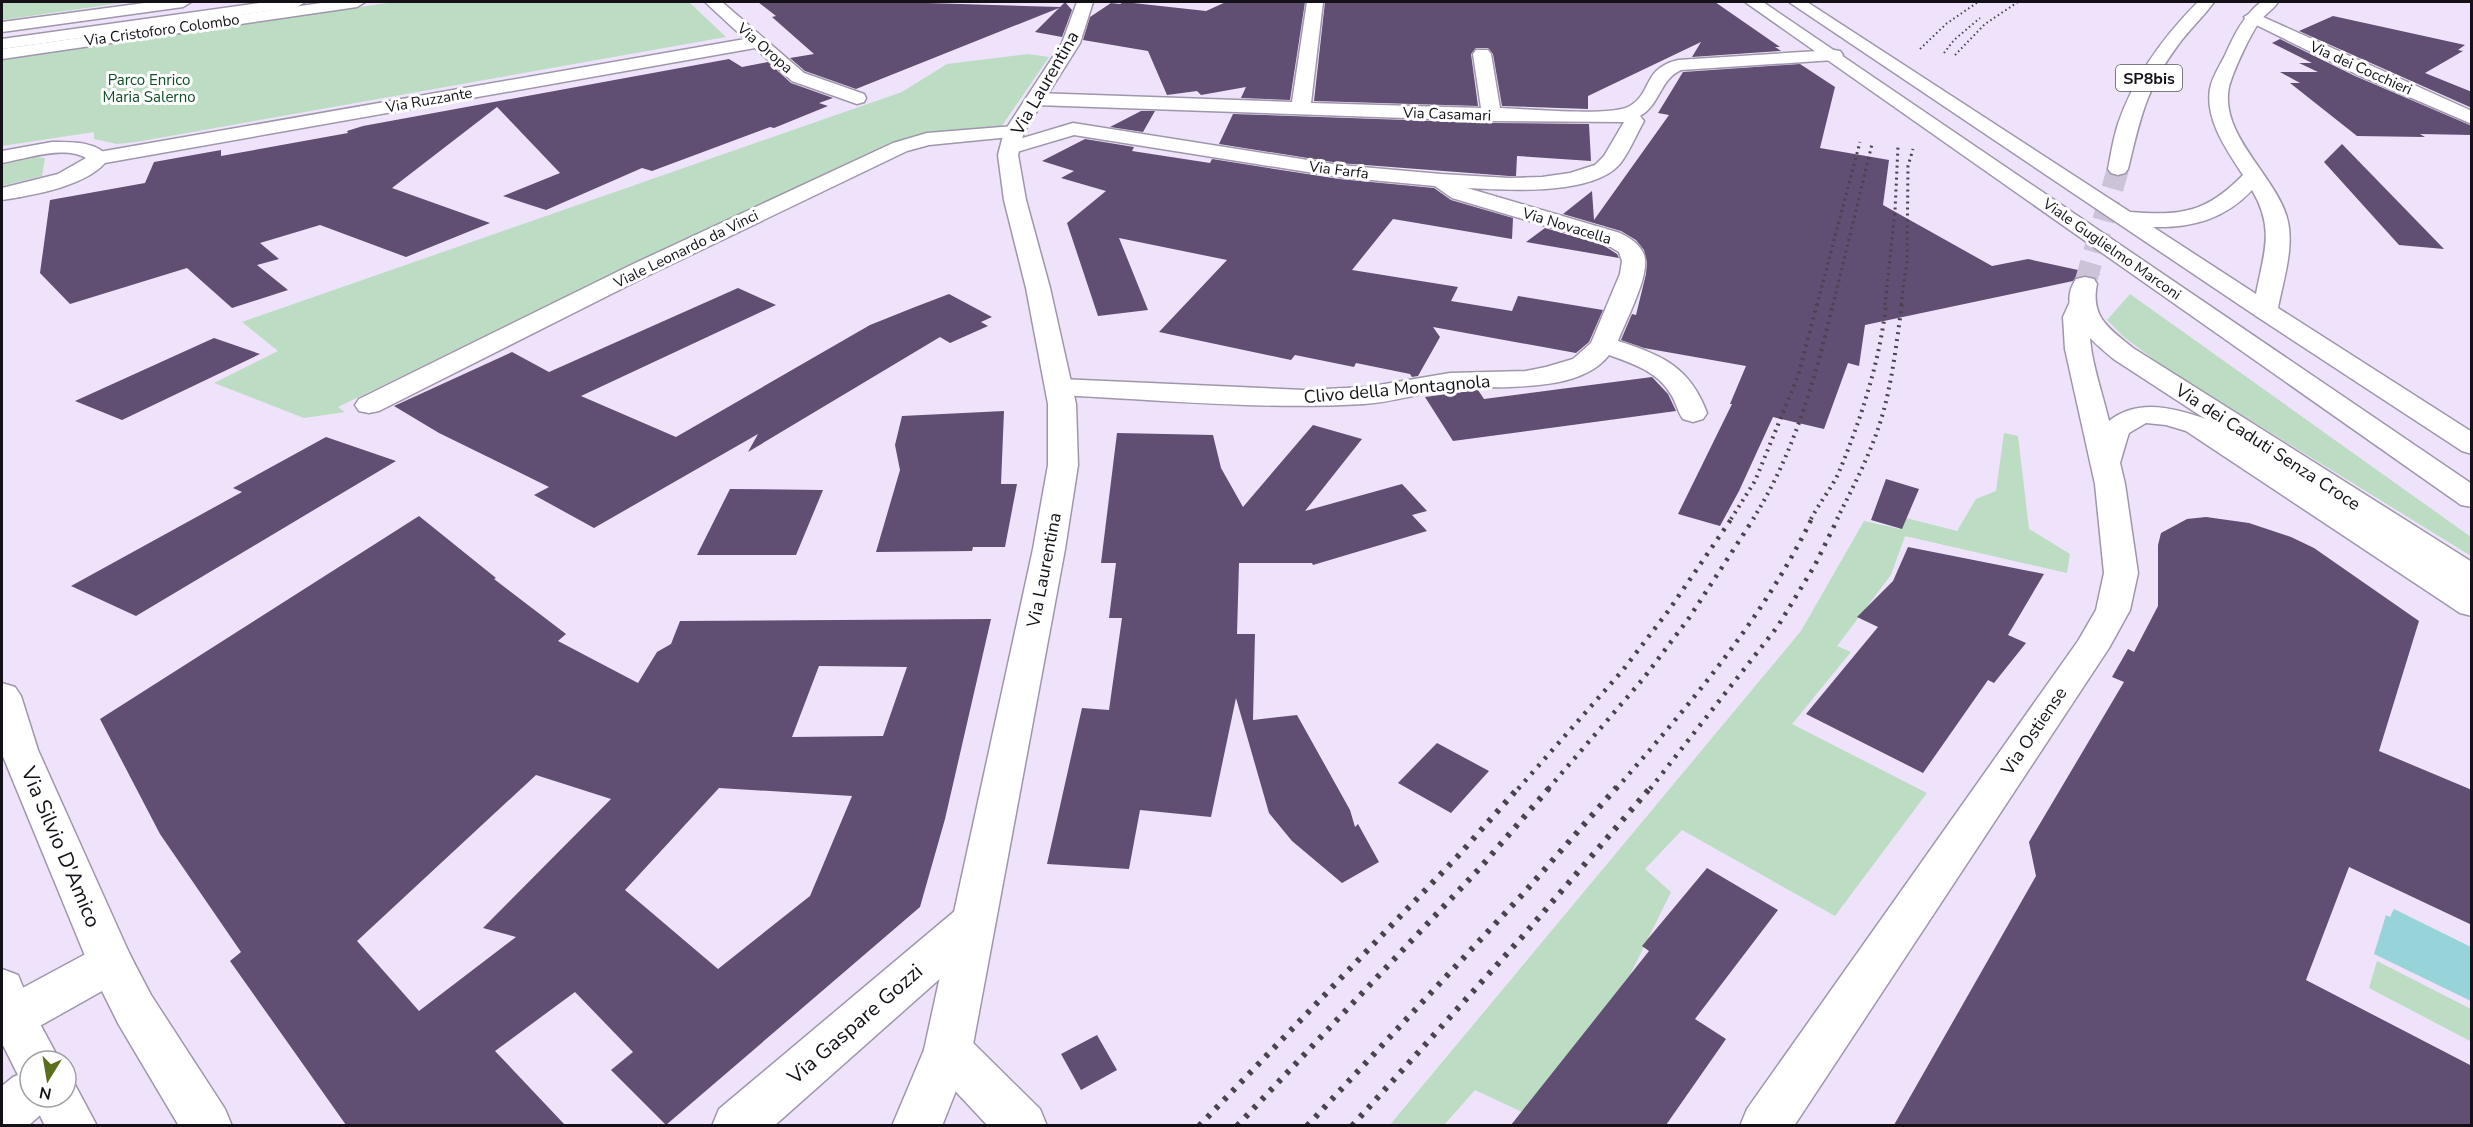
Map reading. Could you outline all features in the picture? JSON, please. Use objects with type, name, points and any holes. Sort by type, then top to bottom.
[{"type":"street","name":"Via Cristoforo Colombo","points":[[2,27],[183,2]]},
{"type":"street","name":"Via Cristoforo Colombo","points":[[2,36],[241,2]]},
{"type":"street","name":"Via Cristoforo Colombo","points":[[2,44],[297,2]]},
{"type":"street","name":"Via Cristoforo Colombo","points":[[2,54],[357,2]]},
{"type":"street","name":"Via Laurentina","points":[[948,1050],[1063,465],[1060,387],[1015,200],[1009,164],[1012,140],[1071,43],[1085,2]]},
{"type":"street","points":[[1300,109],[1315,2]]},
{"type":"street","name":"Viale Guglielmo Marconi","points":[[1752,2],[1834,55],[2472,498]]},
{"type":"street","name":"Viale Guglielmo Marconi","points":[[1797,2],[2265,311],[2472,444]]},
{"type":"street","name":"SP8bis","points":[[2118,169],[2128,124],[2141,91],[2165,52],[2206,2]]},
{"type":"street","points":[[2265,311],[2278,230],[2271,207],[2226,128],[2219,108],[2220,86],[2243,23],[2270,2]]},
{"type":"street","name":"Via Oropa","points":[[718,6],[798,77],[857,98]]},
{"type":"street","name":"Via dei Cocchieri","points":[[2243,23],[2351,65],[2472,118]]},
{"type":"street","name":"Via Ruzzante","points":[[99,158],[759,42]]},
{"type":"street","points":[[1482,54],[1492,115]]},
{"type":"street","points":[[1626,114],[1641,108],[1661,72],[1678,65],[1834,55]]},
{"type":"street","name":"Via Casamari","points":[[1036,99],[1586,118],[1626,114]]},
{"type":"street","points":[[1073,129],[1113,103]]},
{"type":"street","name":"Via Farfa","points":[[1012,140],[1073,129],[1306,166],[1441,180],[1527,184],[1582,177],[1602,169],[1612,160],[1634,121],[1626,114]]},
{"type":"street","name":"Viale Leonardo da Vinci","points":[[369,405],[629,275],[900,147],[927,139],[1012,140]]},
{"type":"street","points":[[2,157],[45,150],[75,149],[91,152],[99,158],[88,167],[60,179],[2,194]]},
{"type":"street","points":[[2125,218],[2172,221],[2203,215],[2229,201],[2253,176]]},
{"type":"street","name":"Via Novacella","points":[[1441,180],[1460,193],[1612,238],[1625,244],[1633,252],[1635,261],[1632,274],[1603,345]]},
{"type":"street","name":"Via Ostiense","points":[[1765,1125],[2105,627],[2116,600],[2121,573],[2105,463],[2078,349],[2076,317],[2083,292]]},
{"type":"street","name":"Via dei Caduti Senza Croce","points":[[2083,292],[2084,311],[2092,323],[2124,354],[2472,577]]},
{"type":"street","points":[[1603,345],[1652,363],[1672,375],[1685,391],[1693,413]]},
{"type":"street","name":"Clivo della Montagnola","points":[[1060,387],[1282,398],[1366,395],[1450,381],[1526,379],[1550,375],[1583,365],[1603,345]]},
{"type":"street","name":"Via dei Caduti Senza Croce","points":[[2105,463],[2118,428],[2135,417],[2158,415],[2196,425],[2472,605]]},
{"type":"street","name":"Via Silvio D'Amico","points":[[2,696],[19,750],[111,963],[135,1010],[207,1125]]},
{"type":"street","name":"Via Gaspare Gozzi","points":[[737,1125],[972,923]]},
{"type":"street","points":[[29,1049],[5,1011],[111,963]]},
{"type":"street","points":[[917,1125],[948,1050],[1022,1125]]},
{"type":"street","points":[[2,1116],[18,1103]]},
{"type":"street","points":[[63,1109],[72,1125]]},
{"type":"green space","points":[[2,2],[128,2],[2,20]]},
{"type":"green space","name":"Parco Enrico Maria Salerno","points":[[394,2],[689,2],[726,37],[136,142],[117,144],[94,139],[94,132],[2,146],[2,60]]},
{"type":"green space","points":[[1028,54],[1049,57],[999,130],[937,135],[650,257],[338,407],[345,412],[304,418],[214,383],[278,351],[242,322],[902,92],[947,64]]},
{"type":"green space","points":[[37,157],[45,158],[42,176],[2,186],[2,164]]},
{"type":"green space","points":[[2130,294],[2471,537],[2471,556],[2161,365],[2124,337],[2107,320]]},
{"type":"green space","points":[[2004,433],[2018,436],[2029,529],[2070,554],[2067,573],[1905,536],[1891,575],[1837,646],[1851,652],[1792,724],[1927,793],[1835,916],[1682,830],[1645,869],[1671,892],[1630,975],[1522,1112],[1475,1090],[1444,1125],[1389,1126],[1801,631],[1864,521],[1900,529],[1906,518],[1957,531],[1976,499],[1996,491]]},
{"type":"green space","points":[[2377,961],[2471,1009],[2470,1041],[2369,988]]},
{"type":"shaded area","points":[[2394,909],[2471,947],[2471,1001],[2374,954],[2386,915],[2390,917]]},
{"type":"building","points":[[758,2],[894,2],[1060,7],[1065,2],[1072,10],[1062,37],[1035,32],[1059,8],[856,89],[805,71],[790,58],[814,54],[772,17],[776,16]]},
{"type":"building","points":[[1124,2],[1206,11],[1226,2],[1305,2],[1290,100],[1241,98],[1246,87],[1201,95],[1197,91],[1167,95],[1148,51],[1083,40],[1090,17],[1111,3]]},
{"type":"building","points":[[1325,2],[1715,2],[1780,47],[1775,47],[1781,51],[1692,57],[1701,42],[1588,96],[1588,109],[1502,106],[1493,54],[1488,48],[1476,48],[1471,54],[1478,106],[1314,101]]},
{"type":"building","points":[[2333,16],[2465,45],[2458,50],[2463,51],[2425,73],[2472,92],[2472,108],[2299,31]]},
{"type":"building","points":[[2280,39],[2355,76],[2472,126],[2472,135],[2357,136],[2290,83],[2300,83],[2280,72],[2318,72],[2299,63],[2312,63],[2272,43]]},
{"type":"building","points":[[729,59],[742,67],[768,62],[791,83],[833,98],[819,103],[828,106],[774,128],[770,127],[652,171],[642,168],[546,210],[503,196],[560,173],[497,107],[392,188],[490,223],[406,257],[320,225],[260,243],[279,259],[257,265],[288,290],[232,308],[187,268],[70,304],[40,273],[50,200],[145,183],[154,162],[221,150],[221,156],[348,133],[347,131],[363,126]]},
{"type":"building","points":[[1800,64],[1835,87],[1820,148],[1889,160],[1883,205],[1992,266],[2028,259],[2101,275],[2085,275],[2076,277],[2073,281],[1865,325],[1859,366],[1848,363],[1824,429],[1773,417],[1720,526],[1678,514],[1732,404],[1730,404],[1746,366],[1644,348],[1621,340],[1632,314],[1636,315],[1646,274],[1647,263],[1644,250],[1636,240],[1621,231],[1563,214],[1592,191],[1594,220],[1669,115],[1658,113],[1683,72]]},
{"type":"building","points":[[1141,111],[1155,111],[1143,132],[1110,127]]},
{"type":"building","points":[[1233,114],[1589,124],[1591,161],[1517,156],[1516,176],[1339,163],[1219,144]]},
{"type":"building","points":[[1085,139],[1134,147],[1132,151],[1210,163],[1212,159],[1339,179],[1434,188],[1451,200],[1513,218],[1512,239],[1393,219],[1352,270],[1458,287],[1451,301],[1512,311],[1518,296],[1603,310],[1589,342],[1576,353],[1433,327],[1440,337],[1418,376],[1412,377],[1410,374],[1356,363],[1354,367],[1295,355],[1291,360],[1159,332],[1227,260],[1119,238],[1148,310],[1098,316],[1067,223],[1106,191],[1061,178],[1074,171],[1042,161]]},
{"type":"building","points":[[2342,144],[2444,249],[2399,245],[2324,162]]},
{"type":"building","points":[[1545,228],[1603,245],[1617,254],[1619,258],[1526,242]]},
{"type":"building","points":[[738,288],[776,305],[581,396],[676,437],[870,325],[949,294],[992,317],[981,322],[988,326],[950,343],[940,337],[748,452],[758,434],[594,528],[534,495],[549,487],[439,433],[394,406],[512,352],[549,372]]},
{"type":"building","points":[[214,338],[260,354],[122,420],[75,401]]},
{"type":"building","points":[[1652,377],[1668,394],[1676,411],[1453,441],[1425,397],[1478,390],[1484,399]]},
{"type":"building","points":[[1004,411],[1001,484],[1017,484],[1005,547],[973,547],[972,551],[876,552],[900,470],[895,445],[902,416]]},
{"type":"building","points":[[1313,425],[1362,439],[1305,511],[1402,484],[1427,511],[1412,515],[1427,531],[1313,565],[1312,563],[1239,563],[1237,634],[1255,634],[1253,720],[1297,715],[1350,810],[1355,827],[1358,824],[1379,862],[1342,883],[1292,841],[1269,813],[1236,698],[1211,817],[1140,810],[1129,869],[1047,864],[1082,708],[1109,710],[1122,618],[1109,618],[1116,563],[1101,563],[1117,433],[1213,435],[1221,468],[1243,507]]},
{"type":"building","points":[[326,437],[396,461],[136,616],[71,586],[242,492],[233,488]]},
{"type":"building","points":[[1886,479],[1919,489],[1902,529],[1871,520]]},
{"type":"building","points":[[730,489],[823,490],[796,555],[697,555]]},
{"type":"building","points":[[419,516],[496,578],[494,579],[566,634],[558,641],[638,683],[657,652],[671,644],[680,621],[991,619],[945,819],[920,907],[666,1125],[611,1070],[633,1052],[575,992],[495,1051],[565,1125],[346,1125],[230,961],[241,952],[160,834],[100,719]],"holes":[[[819,666],[907,667],[883,736],[792,737]],[[536,775],[611,799],[483,928],[516,937],[419,1011],[357,941]],[[719,788],[852,796],[810,896],[718,969],[625,890]]]},
{"type":"building","points":[[2206,517],[2249,523],[2291,537],[2314,548],[2419,621],[2379,751],[2472,790],[2472,925],[2349,867],[2306,980],[2472,1066],[2472,1125],[1894,1125],[2036,876],[2029,842],[2124,682],[2112,677],[2128,649],[2134,652],[2158,606],[2158,545],[2161,533],[2187,519]]},
{"type":"building","points":[[1908,547],[2044,574],[2008,635],[2026,643],[1994,683],[1988,680],[1923,773],[1806,714],[1878,627],[1857,617],[1893,581]]},
{"type":"building","points":[[1437,743],[1489,771],[1451,813],[1398,783]]},
{"type":"building","points":[[1707,868],[1778,910],[1695,1019],[1726,1039],[1666,1125],[1511,1125],[1649,951],[1642,946]]},
{"type":"building","points":[[1097,1035],[1117,1070],[1081,1090],[1061,1054]]},
{"type":"tunnel","points":[[2085,284],[2118,169]]},
{"type":"railway","points":[[1920,49],[1946,24],[1978,2]]},
{"type":"railway","points":[[1955,55],[1985,24],[2018,2]]},
{"type":"railway","points":[[1944,53],[1954,40],[1980,18]]},
{"type":"railway","points":[[1817,305],[1860,142]]},
{"type":"railway","points":[[1833,305],[1872,144]]},
{"type":"railway","points":[[1885,305],[1895,211],[1898,146]]},
{"type":"railway","points":[[1901,305],[1907,261],[1908,166],[1913,149]]},
{"type":"railway","points":[[1731,519],[1755,481],[1798,376],[1817,304]]},
{"type":"railway","points":[[1753,519],[1792,442],[1811,388],[1833,304]]},
{"type":"railway","points":[[1811,519],[1836,478],[1855,431],[1874,368],[1886,304]]},
{"type":"railway","points":[[1837,519],[1875,438],[1887,396],[1902,304]]},
{"type":"railway","points":[[1518,789],[1623,670],[1669,610],[1732,518]]},
{"type":"railway","points":[[1548,789],[1643,679],[1689,618],[1754,518]]},
{"type":"railway","points":[[1616,789],[1698,693],[1748,626],[1793,555],[1812,518]]},
{"type":"railway","points":[[1650,789],[1778,626],[1815,565],[1838,518]]},
{"type":"railway","points":[[1199,1126],[1458,856],[1519,787]]},
{"type":"railway","points":[[1237,1126],[1479,869],[1550,787]]},
{"type":"railway","points":[[1307,1126],[1522,895],[1617,787]]},
{"type":"railway","points":[[1352,1126],[1522,937],[1651,787]]}]
